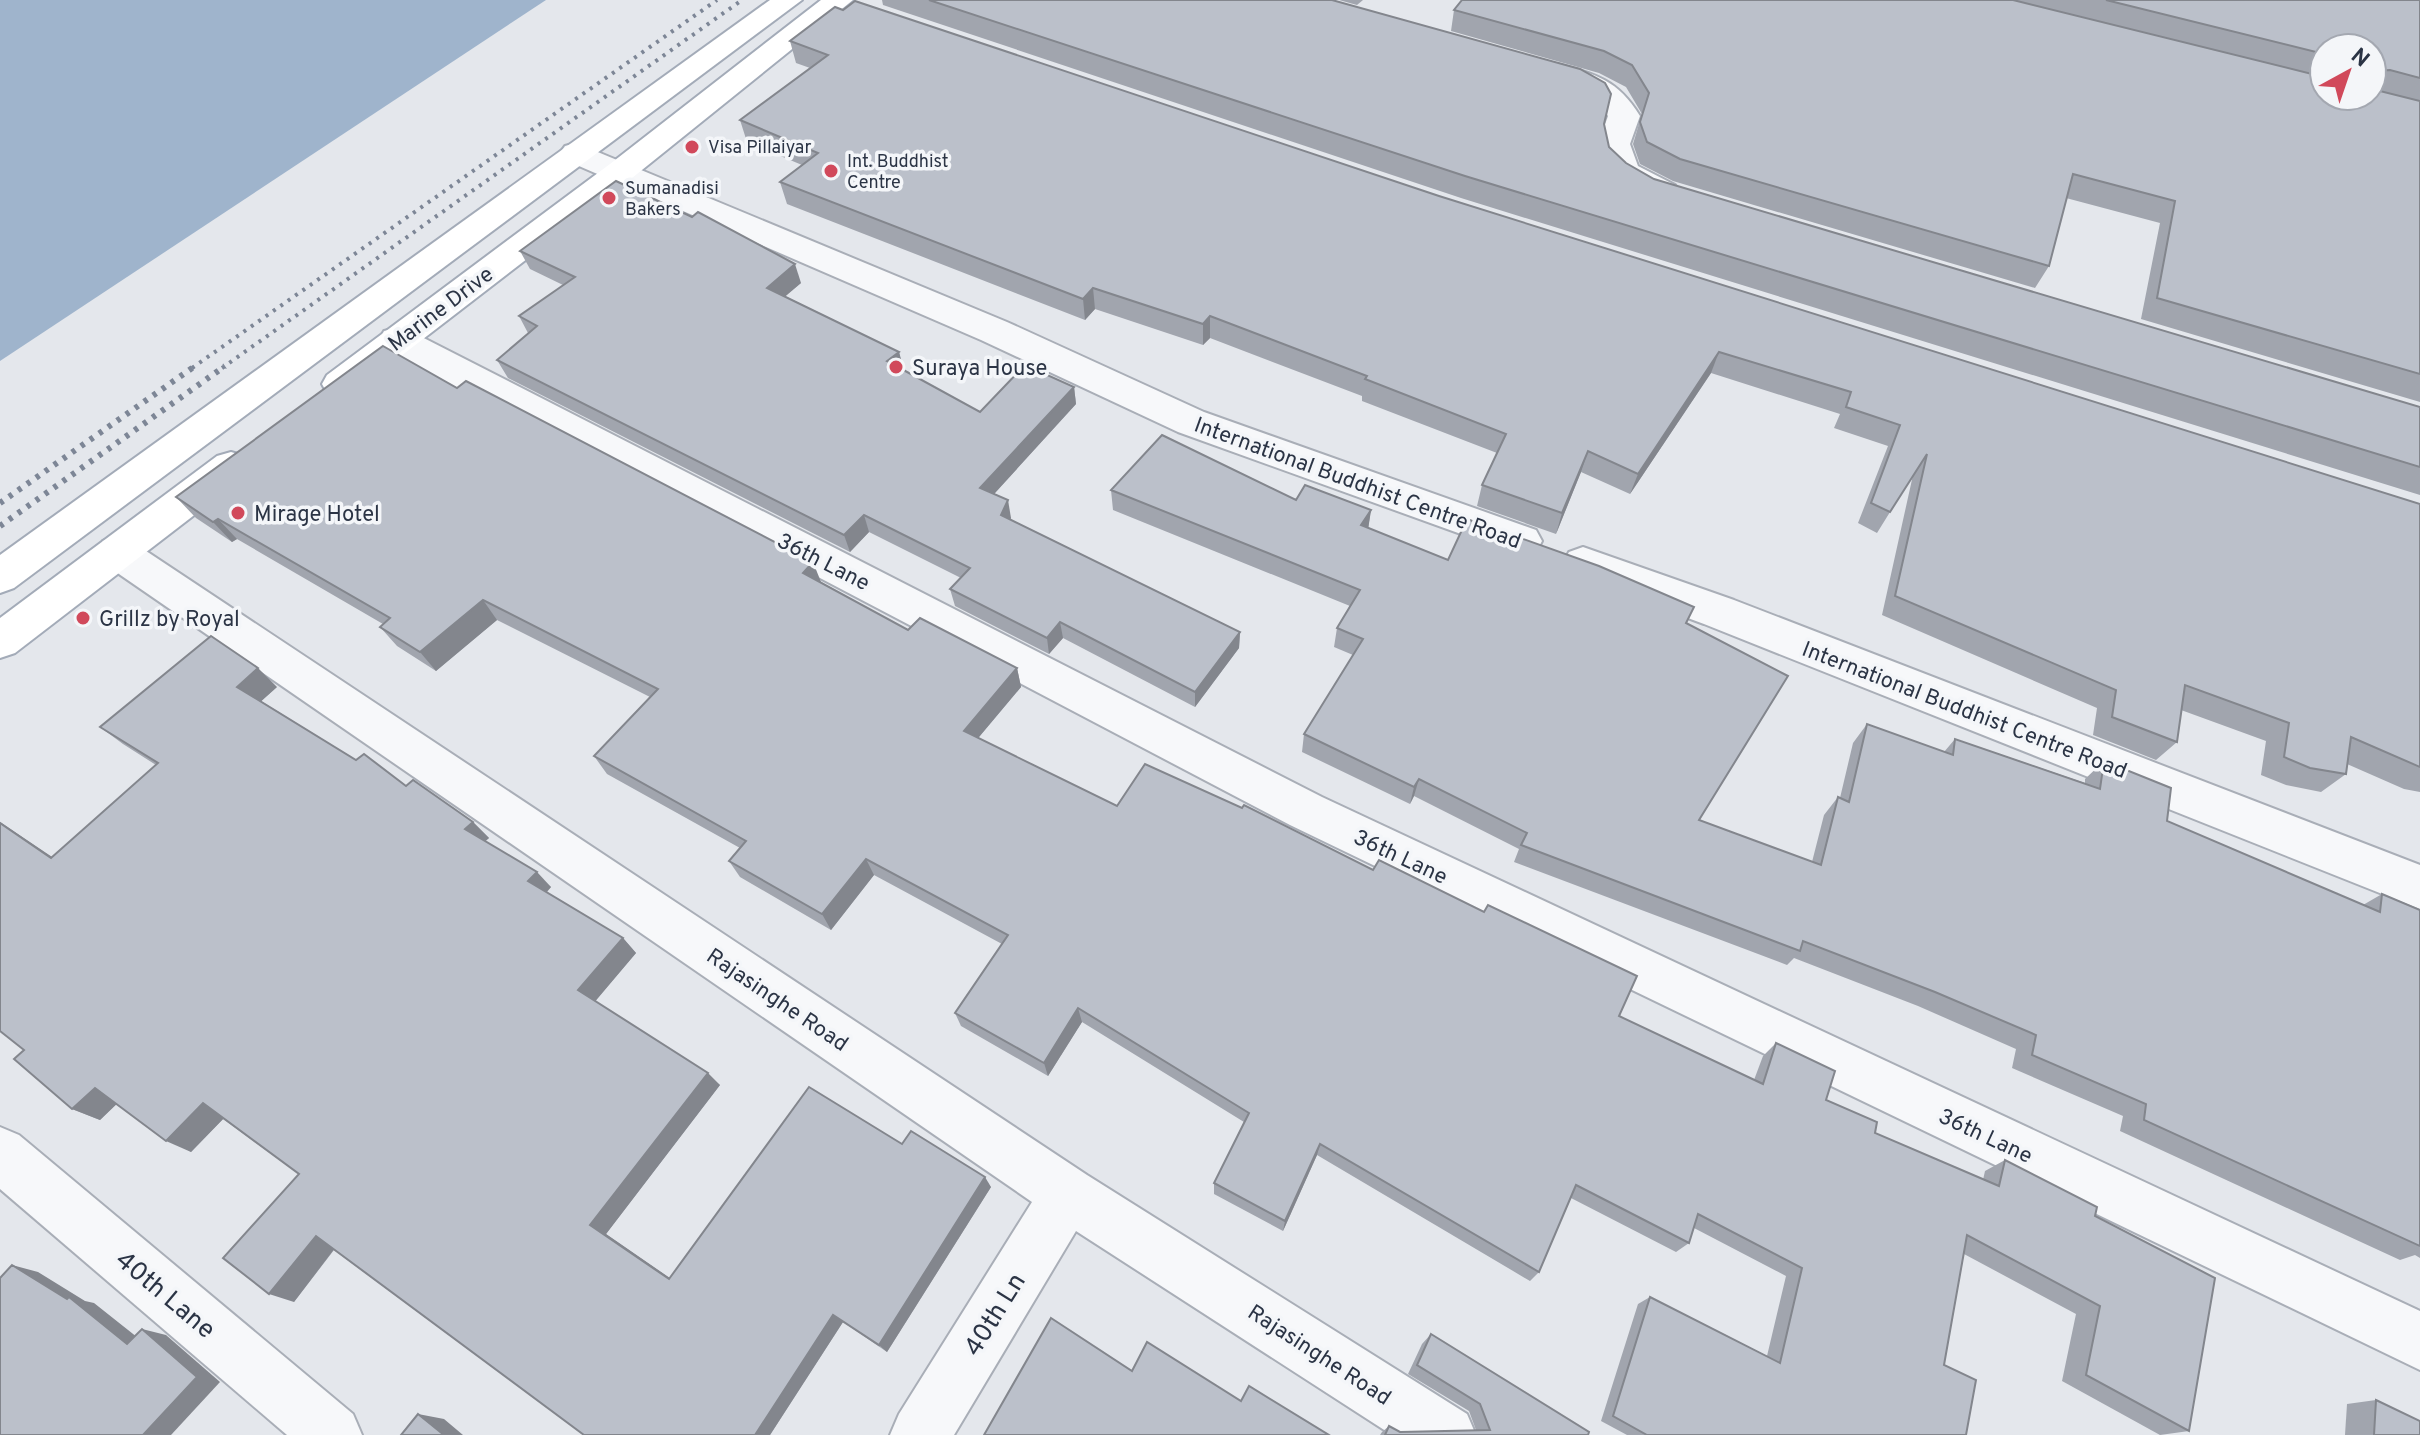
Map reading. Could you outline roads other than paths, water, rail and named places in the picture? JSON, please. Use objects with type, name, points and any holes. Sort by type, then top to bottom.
[{"type":"main road","name":"Marine Drive","points":[[0,577],[788,0]]},
{"type":"main road","name":"Marine Drive","points":[[308,408],[847,5]]},
{"type":"main road","points":[[0,641],[257,446]]},
{"type":"street","points":[[1526,65],[1587,82],[1614,97],[1624,116],[1614,144],[1624,172],[1660,191],[1691,200]]},
{"type":"street","name":"International Buddhist Centre Road","points":[[576,153],[994,331],[1191,422],[1719,612],[2420,887]]},
{"type":"street","name":"36th Lane","points":[[397,340],[1306,811],[2420,1341]]},
{"type":"street","name":"Rajasinghe Road","points":[[117,552],[1068,1194],[1446,1435]]},
{"type":"street","name":"40th Lane","points":[[0,1154],[332,1435]]},
{"type":"street","name":"40th Ln","points":[[920,1435],[1068,1194]]},
{"type":"water","points":[[0,0],[546,0],[0,361]]},
{"type":"railway","points":[[192,368],[717,0]]},
{"type":"railway","points":[[222,368],[742,0]]},
{"type":"railway","points":[[0,503],[195,366]]},
{"type":"railway","points":[[0,526],[225,366]]},
{"type":"place","name":"Visa Pillaiyar","points":[[692,147]]},
{"type":"place","name":"Int. Buddhist Centre","points":[[831,171]]},
{"type":"place","name":"Sumanadisi Bakers","points":[[609,198]]},
{"type":"place","name":"Suraya House","points":[[896,367]]},
{"type":"place","name":"Mirage Hotel","points":[[238,513]]},
{"type":"place","name":"Grillz by Royal","points":[[83,618]]}]
